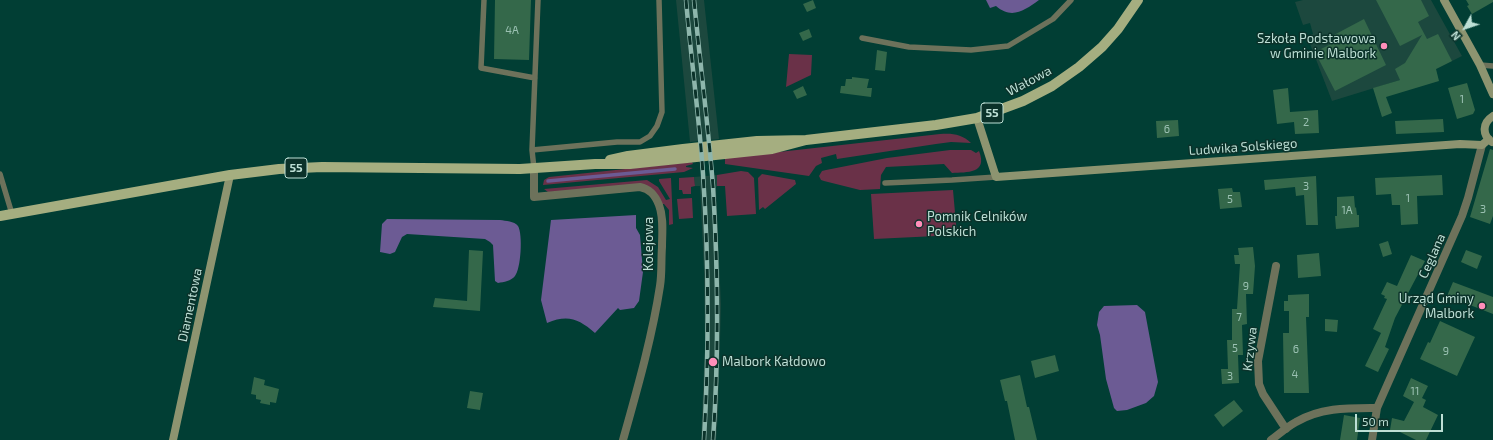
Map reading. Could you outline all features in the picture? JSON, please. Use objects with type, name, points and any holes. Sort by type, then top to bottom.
[{"type":"main road","name":"Wałowa","points":[[534,169],[595,164],[630,164],[730,154],[772,149],[806,140],[936,125],[977,118],[1023,100],[1052,86],[1079,67],[1102,47],[1118,29],[1138,0]]},
{"type":"main road","name":"55","points":[[0,216],[230,175],[279,169],[322,167],[496,170],[534,169]]},
{"type":"street","points":[[1444,0],[1480,65],[1493,94]]},
{"type":"street","points":[[1482,145],[1491,141],[1486,136],[1485,128],[1488,120],[1493,116]]},
{"type":"street","points":[[977,118],[996,177]]},
{"type":"street","name":"Ludwika Solskiego","points":[[996,177],[1452,144],[1482,145]]},
{"type":"street","name":"Ceglana","points":[[1372,440],[1377,408],[1462,216],[1482,145]]},
{"type":"street","name":"Kolejowa","points":[[534,169],[534,196],[640,187],[646,188],[651,192],[661,211],[662,234],[660,285],[652,325],[623,440]]},
{"type":"street","name":"Diamentowa","points":[[173,440],[230,175]]},
{"type":"street","name":"Krzywa","points":[[1276,266],[1258,361],[1259,384],[1263,394],[1286,428]]},
{"type":"street","points":[[1271,440],[1286,428],[1312,414],[1332,409],[1377,408]]},
{"type":"lane","points":[[484,0],[481,68],[535,78]]},
{"type":"lane","points":[[534,169],[532,150],[538,0]]},
{"type":"lane","points":[[532,150],[617,142],[640,142],[650,136],[657,126],[662,112],[659,0]]},
{"type":"lane","points":[[862,38],[909,47],[971,50],[1008,46],[1053,19],[1070,0]]},
{"type":"lane","points":[[1480,65],[1493,66]]},
{"type":"lane","points":[[0,174],[12,214]]},
{"type":"lane","points":[[885,183],[996,177]]},
{"type":"shaded area","points":[[676,0],[704,0],[719,139],[690,142]]},
{"type":"shaded area","points":[[986,0],[1039,0],[1023,10],[1013,13],[1002,10],[996,6],[990,8]]},
{"type":"shaded area","name":"Szkoła Podstawowa w Gminie Malbork","points":[[1303,0],[1431,0],[1462,56],[1436,69],[1332,101],[1307,36],[1313,34],[1310,23],[1303,25],[1295,2]]},
{"type":"shaded area","points":[[789,54],[812,55],[811,75],[786,87]]},
{"type":"shaded area","points":[[940,134],[957,135],[971,143],[951,142],[837,159],[836,154],[821,158],[822,163],[816,166],[809,176],[725,164],[725,158]]},
{"type":"shaded area","points":[[950,150],[971,150],[976,153],[979,151],[981,164],[978,168],[970,172],[952,173],[944,164],[886,167],[881,175],[880,189],[860,190],[821,180],[819,176],[822,171],[826,170],[887,158]]},
{"type":"shaded area","points":[[692,162],[693,164],[686,167],[693,168],[684,172],[543,185],[544,180],[549,177]]},
{"type":"shaded area","points":[[741,171],[748,172],[754,178],[756,214],[727,216],[725,186],[717,186],[717,175]]},
{"type":"shaded area","points":[[762,174],[795,180],[796,184],[765,209],[763,207],[759,210],[758,178]]},
{"type":"shaded area","points":[[717,175],[716,187],[721,305],[718,414],[716,440],[701,440],[705,344],[704,271],[700,186],[695,186],[694,177]]},
{"type":"shaded area","points":[[694,177],[695,186],[691,187],[691,194],[683,194],[682,190],[679,190],[679,178]]},
{"type":"shaded area","points":[[671,178],[673,224],[669,225],[669,210],[664,204],[661,204],[650,188],[548,192],[544,189],[647,180],[658,187],[666,200],[670,199],[659,179]]},
{"type":"shaded area","points":[[953,190],[957,235],[874,239],[871,194]]},
{"type":"shaded area","points":[[692,198],[693,218],[679,219],[677,199]]},
{"type":"shaded area","points":[[636,215],[636,228],[640,235],[643,272],[639,301],[634,308],[620,310],[618,308],[595,333],[584,324],[573,319],[554,320],[547,323],[541,300],[551,220]]},
{"type":"shaded area","points":[[387,219],[500,220],[512,222],[518,226],[520,230],[520,259],[517,272],[513,278],[505,282],[498,283],[495,281],[493,245],[485,239],[407,234],[402,237],[395,252],[390,254],[380,252],[382,224]]},
{"type":"shaded area","points":[[1137,305],[1145,312],[1158,382],[1154,396],[1146,403],[1127,410],[1117,411],[1114,408],[1106,379],[1100,335],[1097,325],[1099,312],[1104,306]]},
{"type":"building","points":[[495,0],[531,0],[529,60],[494,59]]},
{"type":"building","points":[[813,0],[816,8],[807,12],[803,4]]},
{"type":"building","points":[[1376,0],[1421,0],[1429,16],[1418,22],[1427,39],[1438,34],[1452,61],[1436,69],[1439,81],[1386,97],[1392,113],[1382,117],[1373,88],[1400,80],[1395,69],[1405,63],[1422,35],[1400,46]]},
{"type":"building","points":[[1466,0],[1493,0],[1493,2],[1472,14],[1467,6],[1469,5]]},
{"type":"building","points":[[1364,19],[1386,65],[1335,91],[1315,52],[1335,42],[1332,36]]},
{"type":"building","points":[[809,29],[812,37],[803,41],[799,33]]},
{"type":"building","points":[[877,50],[887,52],[885,71],[875,70]]},
{"type":"building","points":[[852,77],[869,79],[867,88],[872,88],[871,97],[840,93],[841,86],[845,86],[846,79],[852,79]]},
{"type":"building","points":[[1467,83],[1475,110],[1473,114],[1457,119],[1448,88]]},
{"type":"building","points":[[803,86],[807,95],[797,99],[793,91]]},
{"type":"building","points":[[1288,88],[1290,112],[1318,110],[1319,133],[1295,134],[1294,122],[1277,124],[1273,90]]},
{"type":"building","points":[[1443,119],[1444,132],[1396,134],[1395,121]]},
{"type":"building","points":[[1178,120],[1179,136],[1157,138],[1156,121]]},
{"type":"building","points":[[1490,149],[1493,150],[1493,216],[1490,224],[1470,217]]},
{"type":"building","points":[[1442,175],[1443,195],[1417,196],[1418,224],[1401,225],[1400,205],[1392,205],[1391,194],[1376,195],[1375,178]]},
{"type":"building","points":[[1316,176],[1318,225],[1306,225],[1304,195],[1296,196],[1295,187],[1265,190],[1264,180]]},
{"type":"building","points":[[1232,188],[1233,192],[1240,192],[1242,207],[1220,209],[1218,189]]},
{"type":"building","points":[[1354,196],[1355,208],[1356,207],[1357,215],[1359,215],[1359,227],[1336,229],[1335,216],[1337,216],[1337,197]]},
{"type":"building","points":[[1388,241],[1392,254],[1383,257],[1379,244]]},
{"type":"building","points":[[1253,247],[1255,266],[1253,294],[1246,294],[1247,324],[1242,325],[1243,355],[1238,355],[1239,383],[1222,384],[1221,369],[1228,369],[1227,340],[1232,340],[1232,309],[1237,309],[1240,264],[1235,264],[1234,255],[1239,255],[1238,248]]},
{"type":"building","points":[[469,250],[483,251],[480,311],[433,307],[435,298],[467,301]]},
{"type":"building","points":[[1466,250],[1482,256],[1477,269],[1461,262]]},
{"type":"building","points":[[1319,253],[1321,276],[1298,278],[1297,255]]},
{"type":"building","points":[[1411,255],[1425,261],[1395,318],[1385,347],[1389,349],[1378,372],[1365,366],[1381,333],[1373,329],[1387,299],[1381,294],[1387,282],[1397,286]]},
{"type":"building","name":"Urząd Gminy Malbork","points":[[1453,282],[1493,297],[1493,314],[1447,296]]},
{"type":"building","points":[[1309,294],[1309,317],[1306,317],[1309,393],[1284,393],[1283,333],[1289,333],[1289,311],[1284,311],[1284,301],[1288,301],[1288,295]]},
{"type":"building","points":[[1325,319],[1338,320],[1337,332],[1325,331]]},
{"type":"building","points":[[1440,321],[1475,337],[1457,376],[1420,359],[1428,342],[1430,343]]},
{"type":"building","points":[[1055,355],[1059,371],[1035,378],[1031,361]]},
{"type":"building","points":[[1020,375],[1027,407],[1029,407],[1037,440],[1015,440],[1007,401],[1005,401],[1000,380]]},
{"type":"building","points":[[254,377],[265,380],[264,385],[279,389],[276,403],[270,402],[270,405],[260,403],[261,400],[256,399],[256,395],[251,394]]},
{"type":"building","points":[[1411,378],[1428,386],[1422,398],[1426,400],[1423,407],[1438,415],[1426,440],[1416,440],[1400,432],[1390,430],[1392,418],[1404,421],[1414,402],[1403,396]]},
{"type":"building","points":[[470,391],[483,393],[480,410],[467,408]]},
{"type":"building","points":[[1234,400],[1243,411],[1223,427],[1214,415]]},
{"type":"building","points":[[1344,415],[1360,418],[1357,440],[1340,440]]},
{"type":"waterway","points":[[548,181],[675,169]]},
{"type":"railway","points":[[686,0],[705,207],[707,374],[704,440]]},
{"type":"railway","points":[[694,0],[711,163],[715,218],[717,345],[713,440]]},
{"type":"place","name":"Szkoła Podstawowa w Gminie Malbork","points":[[1384,46]]},
{"type":"place","name":"Pomnik Celników Polskich","points":[[919,224]]},
{"type":"place","name":"Urząd Gminy Malbork","points":[[1482,306]]},
{"type":"place","name":"Malbork Kałdowo","points":[[713,362]]}]
